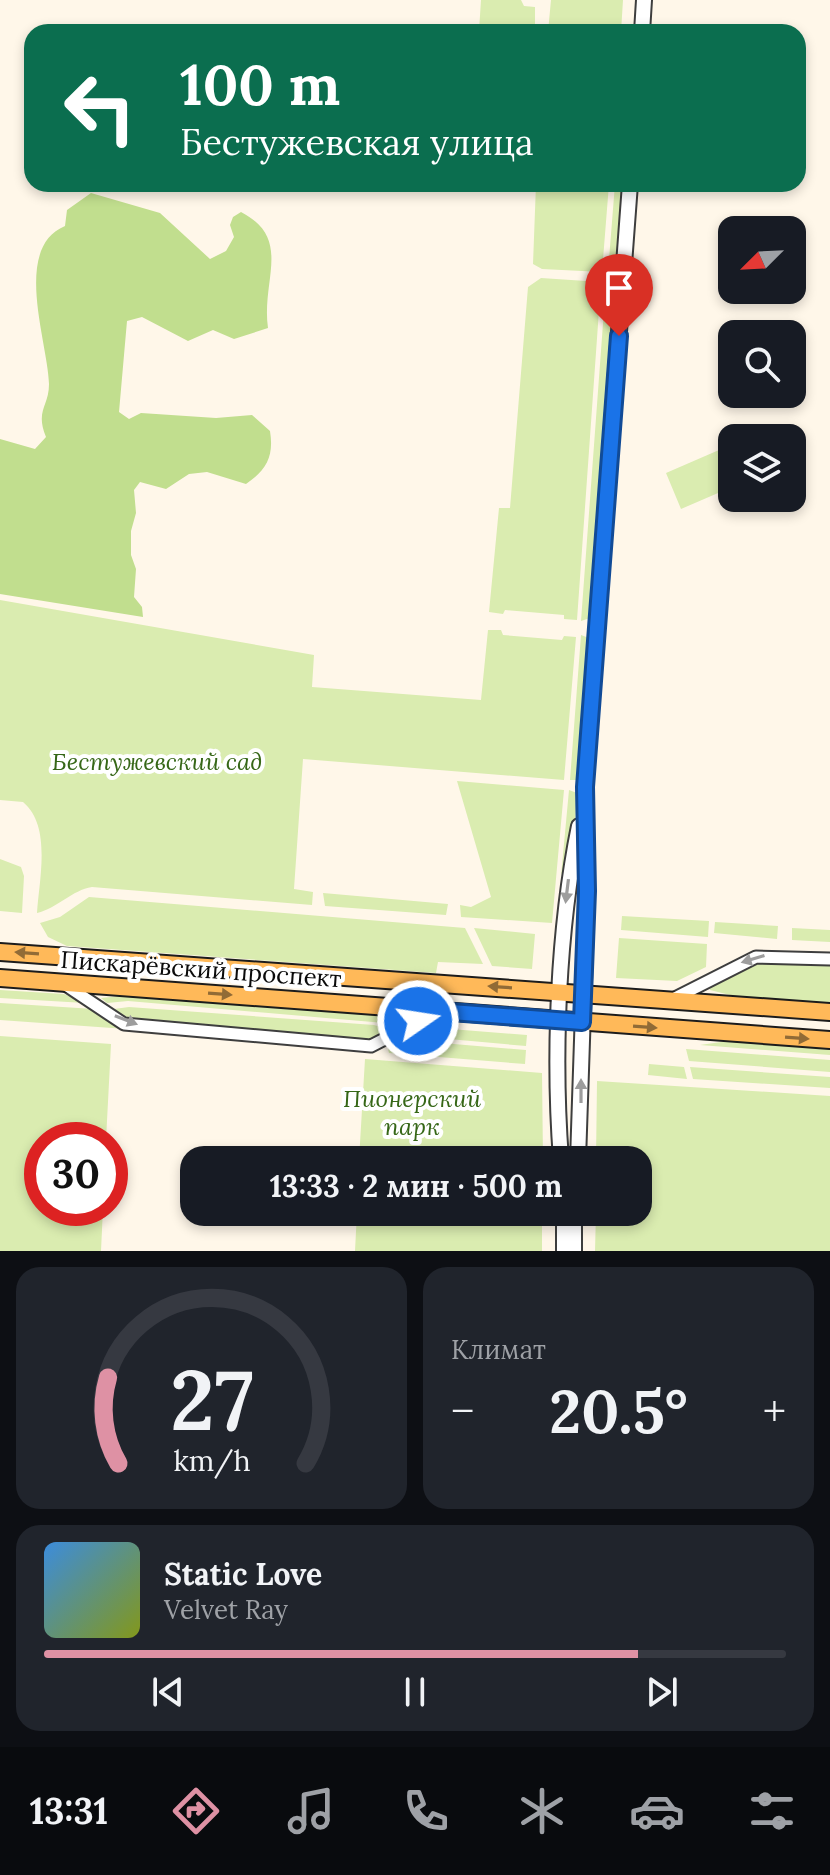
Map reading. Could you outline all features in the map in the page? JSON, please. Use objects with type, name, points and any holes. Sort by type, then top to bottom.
[{"type":"main road","name":"Пискарёвский проспект","points":[[0,952],[830,1012]]},
{"type":"main road","name":"Пискарёвский проспект","points":[[0,978],[830,1040]]},
{"type":"street","points":[[642,24],[644,0]]},
{"type":"street","points":[[580,1146],[587,891],[585,787],[629,192]]},
{"type":"street","points":[[561,1146],[560,1020],[566,887],[585,787]]},
{"type":"street","points":[[671,1000],[756,957],[830,959]]},
{"type":"street","points":[[59,982],[124,1024],[371,1046],[438,1011]]},
{"type":"street","points":[[564,1226],[564,1251]]},
{"type":"street","points":[[574,1226],[574,1251]]},
{"type":"green space","points":[[481,0],[521,0],[524,6],[535,7],[535,24],[479,24]]},
{"type":"green space","points":[[551,0],[623,0],[622,24],[549,24]]},
{"type":"green space","points":[[536,192],[608,192],[602,272],[542,269],[533,264]]},
{"type":"green space","points":[[614,192],[623,192],[618,273],[608,272]]},
{"type":"green space","points":[[91,193],[160,213],[210,259],[226,251],[234,237],[230,225],[233,217],[241,212],[257,223],[271,248],[268,328],[234,339],[213,330],[188,341],[142,317],[127,321],[119,412],[129,419],[141,413],[216,418],[252,415],[270,431],[271,440],[270,455],[264,468],[246,484],[207,472],[189,474],[166,489],[140,482],[134,490],[136,513],[131,531],[131,555],[136,569],[134,597],[142,607],[143,617],[0,594],[0,439],[35,449],[46,437],[42,414],[49,384],[37,298],[36,275],[40,254],[49,237],[65,226],[67,210]]},
{"type":"green space","points":[[541,278],[601,282],[577,620],[564,619],[564,615],[505,610],[503,614],[489,612],[499,508],[510,508],[528,287]]},
{"type":"green space","points":[[606,283],[616,284],[590,618],[581,621]]},
{"type":"green space","points":[[718,450],[718,493],[681,509],[666,473]]},
{"type":"green space","name":"Бестужевский сад","points":[[0,600],[314,655],[312,687],[481,700],[488,630],[501,630],[503,635],[562,640],[564,636],[576,637],[564,780],[303,759],[294,889],[313,892],[312,905],[92,887],[37,913],[42,854],[38,825],[23,802],[0,800]]},
{"type":"green space","points":[[581,635],[589,638],[578,780],[570,780]]},
{"type":"green space","points":[[457,781],[564,790],[552,923],[461,917],[460,905],[471,907],[491,897]]},
{"type":"green space","points":[[569,790],[577,793],[575,825],[561,876]]},
{"type":"green space","points":[[0,859],[21,867],[24,876],[22,913],[0,911]]},
{"type":"green space","points":[[323,893],[448,904],[446,915],[325,906]]},
{"type":"green space","points":[[89,897],[465,928],[483,964],[438,962],[436,973],[67,946],[48,937],[40,923],[60,917]]},
{"type":"green space","points":[[622,916],[709,921],[708,937],[621,930]]},
{"type":"green space","points":[[715,922],[778,926],[777,939],[714,933]]},
{"type":"green space","points":[[474,928],[535,934],[532,969],[492,966]]},
{"type":"green space","points":[[792,928],[830,930],[830,942],[792,940]]},
{"type":"green space","points":[[619,938],[707,944],[706,967],[677,981],[616,978]]},
{"type":"green space","points":[[765,962],[830,966],[830,1005],[746,999],[710,990],[711,985],[750,965]]},
{"type":"green space","points":[[0,990],[64,994],[85,1003],[0,998]]},
{"type":"green space","points":[[131,995],[375,1013],[403,1020],[396,1024],[128,1001],[107,1003],[101,998]]},
{"type":"green space","points":[[0,1003],[94,1009],[126,1029],[0,1020]]},
{"type":"green space","points":[[129,1007],[374,1025],[388,1029],[368,1040],[127,1017],[114,1009]]},
{"type":"green space","points":[[438,1028],[527,1035],[526,1046],[415,1036]]},
{"type":"green space","points":[[0,1036],[111,1044],[107,1122],[24,1122],[24,1226],[102,1226],[101,1251],[0,1251]]},
{"type":"green space","points":[[406,1040],[526,1050],[525,1064],[389,1053],[388,1049]]},
{"type":"green space","points":[[728,1041],[830,1048],[830,1055],[700,1045]]},
{"type":"green space","points":[[686,1049],[830,1060],[830,1072],[689,1061]]},
{"type":"green space","name":"Пионерский парк","points":[[365,1059],[542,1073],[543,1146],[360,1146]]},
{"type":"green space","points":[[649,1064],[684,1067],[687,1079],[648,1075]]},
{"type":"green space","points":[[690,1067],[830,1077],[830,1088],[693,1079]]},
{"type":"green space","points":[[597,1081],[830,1096],[830,1251],[595,1251],[596,1226],[652,1226],[652,1146],[596,1146]]},
{"type":"green space","name":"Пионерский парк","points":[[356,1226],[542,1226],[542,1251],[355,1251]]},
{"type":"route","points":[[418,1021],[438,1011],[582,1022],[587,891],[584,835],[588,797],[585,787],[619,336]]}]
